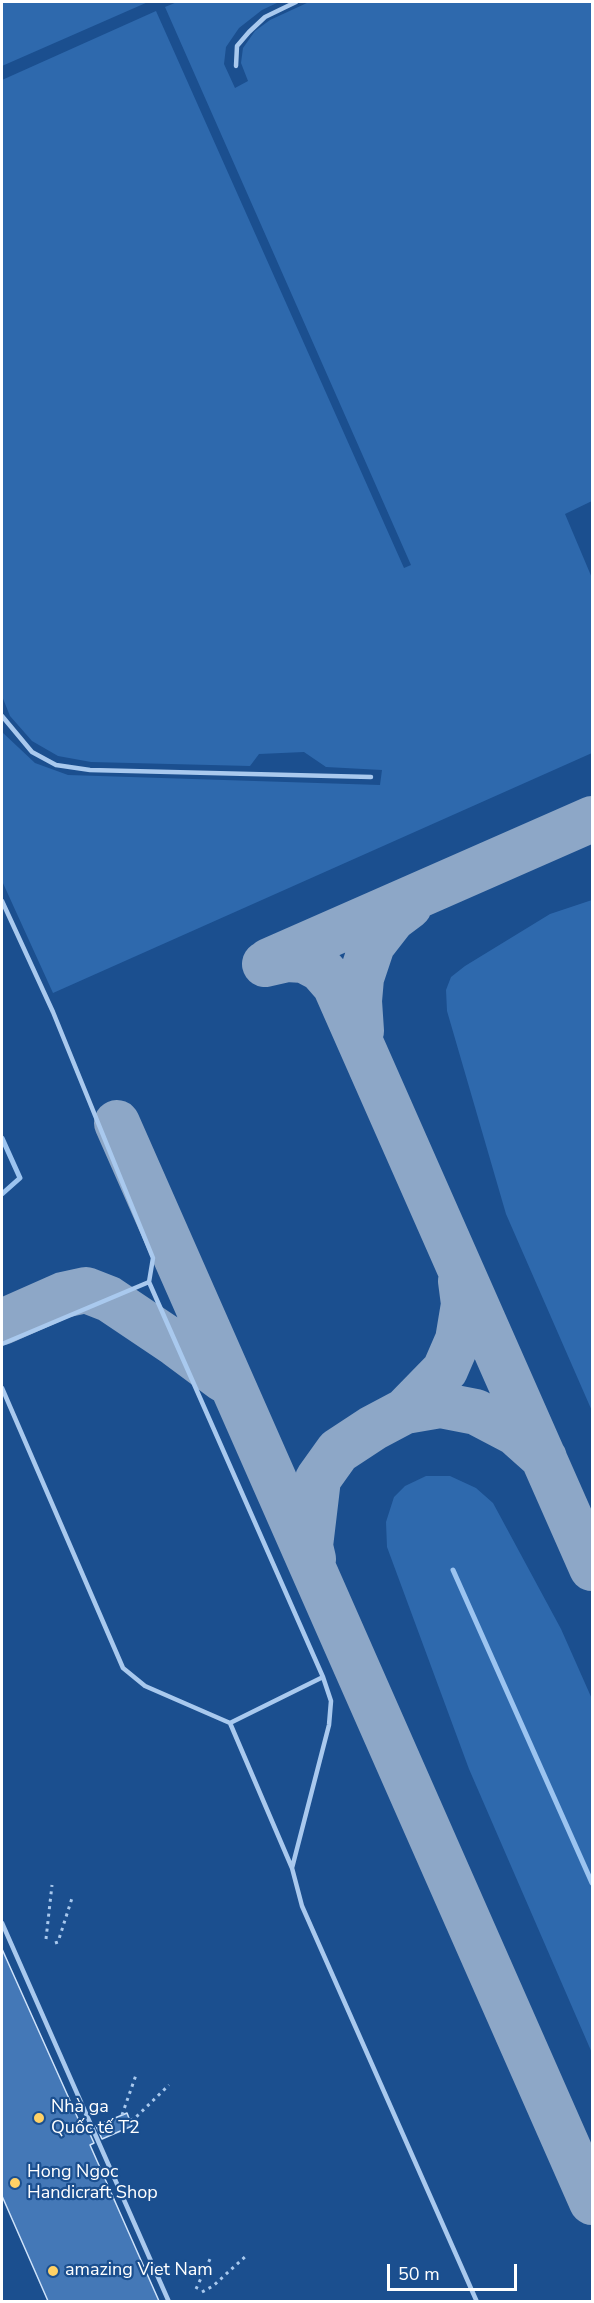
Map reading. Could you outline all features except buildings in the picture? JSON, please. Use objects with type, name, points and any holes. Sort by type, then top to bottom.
[{"type":"lane","points":[[236,66],[237,46],[249,32],[265,16],[296,2]]},
{"type":"lane","points":[[2,716],[32,752],[56,765],[90,770],[371,777]]},
{"type":"lane","points":[[2,900],[53,1012],[153,1258],[148,1282],[323,1677],[331,1701],[329,1725],[292,1868]]},
{"type":"lane","points":[[2,1344],[148,1282]]},
{"type":"lane","points":[[2,1388],[123,1668],[145,1686],[230,1723],[292,1868],[302,1905],[477,2301]]},
{"type":"lane","points":[[230,1723],[323,1677]]},
{"type":"lane","points":[[2,1923],[169,2301]]},
{"type":"path","points":[[46,1939],[52,1885]]},
{"type":"path","points":[[55,1942],[58,1942],[74,1894]]},
{"type":"path","points":[[122,2115],[136,2074]]},
{"type":"path","points":[[130,2120],[134,2119],[170,2085]]},
{"type":"path","points":[[202,2292],[213,2286],[247,2255]]},
{"type":"path","points":[[196,2289],[210,2259]]},
{"type":"shaded area","points":[[2,2],[148,2],[2,66]]},
{"type":"shaded area","points":[[177,2],[279,2],[262,10],[239,28],[226,47],[224,64],[235,88],[248,81],[241,63],[243,48],[255,31],[270,20],[309,2],[592,2],[592,501],[565,514],[592,578],[592,753],[53,993],[2,881],[2,732],[35,763],[68,775],[380,785],[382,770],[326,767],[304,752],[259,754],[250,766],[91,762],[58,756],[32,741],[10,716],[2,696],[2,80],[156,11],[404,568],[411,565],[165,7]]},
{"type":"shaded area","points":[[592,900],[592,1411],[506,1214],[447,1011],[446,990],[451,977],[465,966],[550,914]]},
{"type":"shaded area","points":[[426,1476],[450,1476],[476,1488],[493,1503],[561,1629],[592,1699],[592,2053],[469,1769],[387,1547],[386,1522],[394,1497],[405,1486]]},
{"type":"waterway","points":[[2,1138],[20,1178],[2,1194]]},
{"type":"waterway","points":[[453,1570],[592,1883]]},
{"type":"taxiway","points":[[269,961],[592,819]]},
{"type":"taxiway","points":[[361,1031],[359,1001],[361,978],[372,945],[393,918],[409,906]]},
{"type":"taxiway","points":[[265,964],[287,959],[304,960],[321,969],[335,985],[592,1568]]},
{"type":"taxiway","points":[[117,1123],[592,2202]]},
{"type":"taxiway","points":[[313,1559],[310,1546],[318,1479],[338,1451],[373,1428],[405,1411],[445,1370],[458,1340],[464,1304],[461,1281]]},
{"type":"taxiway","points":[[2,1322],[63,1295],[86,1290],[109,1299],[223,1379]]},
{"type":"taxiway","points":[[405,1411],[440,1405],[476,1412],[516,1433],[544,1458]]},
{"type":"place","name":"Nhà ga Quốc tế T2","points":[[39,2118]]},
{"type":"place","name":"Hong Ngoc Handicraft Shop","points":[[15,2183]]},
{"type":"place","name":"amazing Viet Nam","points":[[53,2271]]}]
